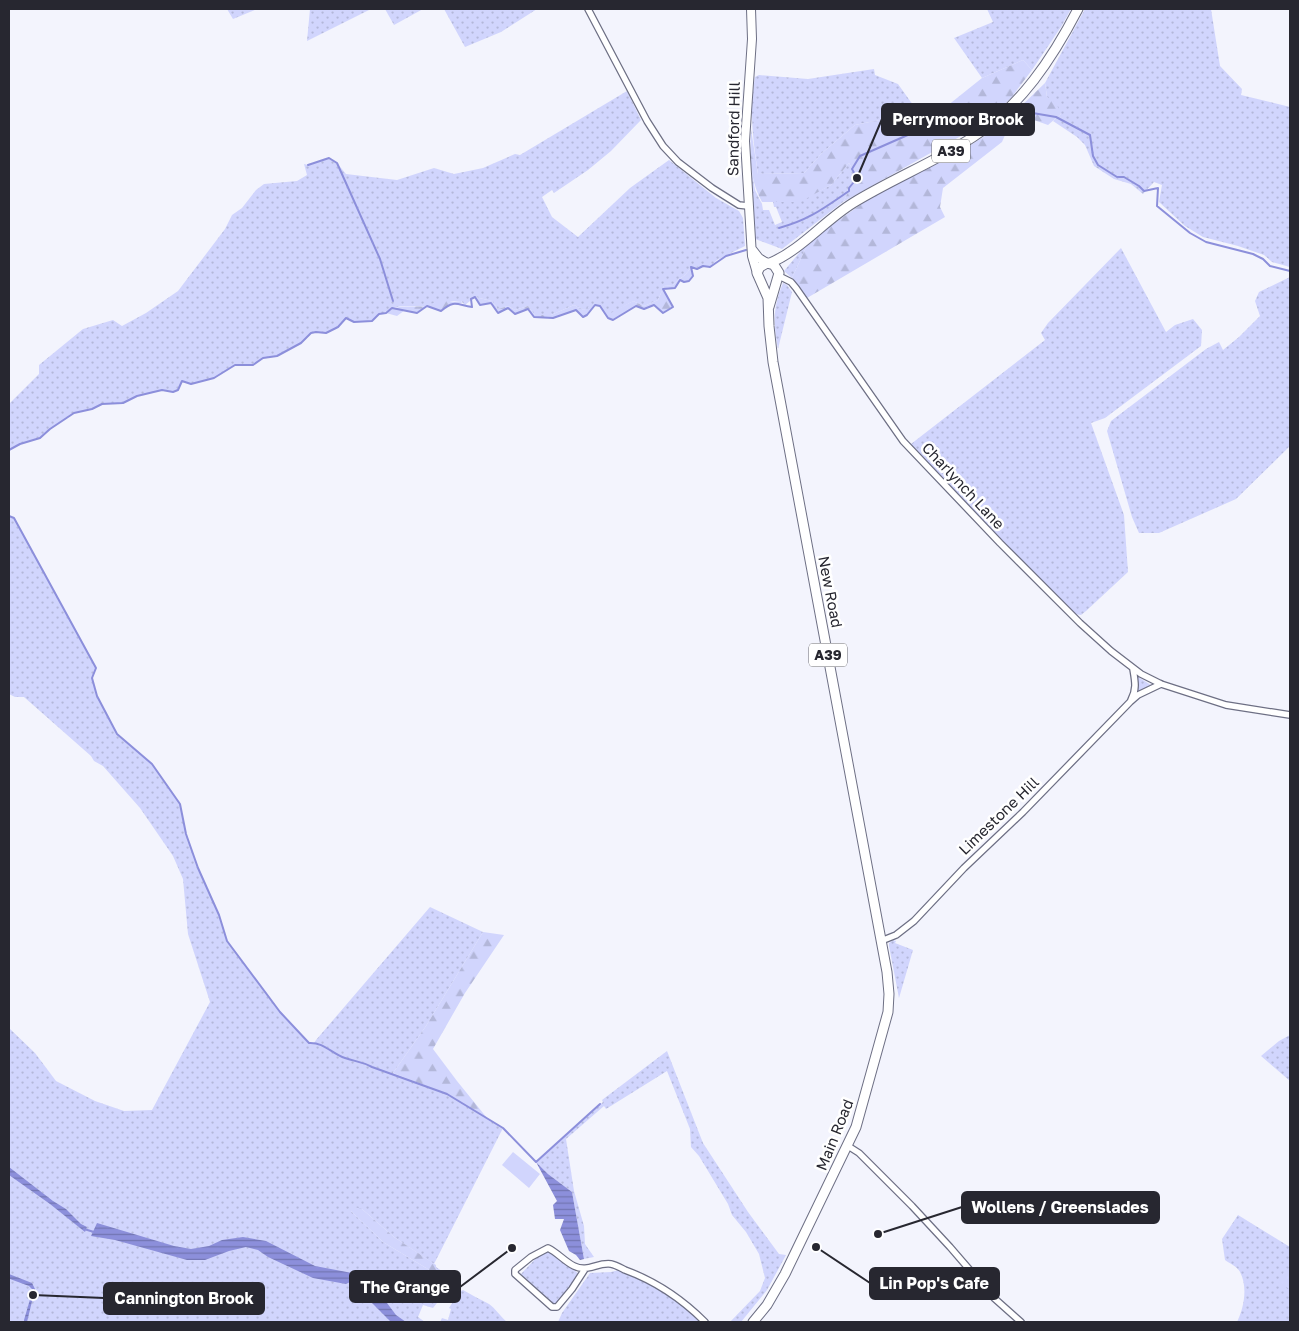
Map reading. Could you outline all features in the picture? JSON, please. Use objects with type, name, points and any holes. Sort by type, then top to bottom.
[{"type":"main road","name":"Sandford Hill","points":[[751,9],[752,39],[745,141],[753,262],[757,274]]},
{"type":"main road","name":"A39","points":[[761,282],[757,274],[760,267],[787,253],[851,204],[950,151],[996,121],[1022,95],[1046,65],[1078,9]]},
{"type":"main road","points":[[752,250],[759,258],[776,267],[777,276],[768,285],[761,282]]},
{"type":"main road","name":"A39","points":[[777,276],[787,253]]},
{"type":"main road","name":"New Road","points":[[777,276],[769,307],[768,326],[773,362],[881,941]]},
{"type":"main road","name":"New Road","points":[[761,282],[765,289],[769,307]]},
{"type":"main road","name":"Main Road","points":[[753,1322],[785,1274],[858,1122],[888,1012],[888,983],[881,941]]},
{"type":"street","points":[[588,9],[643,114],[663,146],[678,162],[712,188],[740,205],[748,206]]},
{"type":"street","name":"Charlynch Lane","points":[[777,276],[791,282],[796,288],[892,426],[912,451],[1080,623],[1133,669],[1161,684],[1226,705],[1290,715]]},
{"type":"street","points":[[1130,702],[1136,682],[1133,669]]},
{"type":"street","name":"Limestone Hill","points":[[881,941],[896,935],[914,921],[964,868],[1023,812],[1130,702],[1138,695],[1161,684]]},
{"type":"street","points":[[848,1146],[859,1153],[912,1206],[950,1246],[994,1298],[1021,1322]]},
{"type":"street","points":[[585,1269],[572,1289],[556,1307],[552,1307],[514,1274],[515,1270],[531,1257],[548,1248],[557,1252],[574,1266],[585,1269],[611,1264],[642,1276],[670,1293],[705,1322]]},
{"type":"green space","points":[[227,9],[257,9],[233,19]]},
{"type":"green space","points":[[310,9],[371,9],[307,41]]},
{"type":"green space","points":[[385,9],[423,9],[394,25]]},
{"type":"green space","points":[[444,9],[537,9],[501,32],[465,47]]},
{"type":"green space","points":[[987,9],[1071,9],[1032,70],[1023,60],[982,78],[954,38],[993,22]]},
{"type":"green space","points":[[1085,9],[1211,9],[1220,66],[1242,89],[1241,95],[1290,107],[1290,267],[1272,262],[1264,255],[1238,246],[1203,237],[1185,226],[1159,202],[1162,185],[1154,182],[1143,194],[1131,184],[1114,179],[1094,166],[1085,145],[1077,137],[1053,121],[1061,114],[1047,97],[1045,83]]},
{"type":"green space","points":[[1023,60],[1032,70],[1011,98],[986,122],[843,202],[857,178],[849,163],[831,185],[800,202],[762,202],[753,175],[751,129],[758,174],[804,173],[822,153],[855,125],[947,106],[982,78]]},
{"type":"green space","points":[[874,69],[875,75],[898,84],[918,112],[855,125],[822,153],[804,173],[758,174],[752,114],[755,77],[759,75],[808,79]]},
{"type":"green space","points":[[1045,83],[1047,97],[1056,103],[1061,114],[1048,125],[1014,113]]},
{"type":"green space","points":[[627,91],[641,120],[611,151],[588,170],[554,193],[552,190],[542,197],[552,217],[578,237],[630,188],[669,160],[716,198],[739,211],[743,218],[745,246],[717,260],[710,267],[691,267],[673,285],[664,286],[658,300],[644,306],[633,301],[609,315],[598,306],[592,306],[584,310],[574,305],[551,315],[535,315],[528,306],[515,310],[508,306],[498,309],[492,301],[475,297],[465,305],[461,301],[443,301],[427,306],[395,308],[379,314],[372,321],[353,321],[346,318],[338,327],[326,333],[311,333],[301,343],[277,356],[263,358],[253,365],[235,365],[214,378],[191,384],[182,382],[178,390],[173,392],[162,390],[137,396],[123,403],[102,404],[92,409],[74,413],[40,438],[20,444],[9,450],[9,404],[39,374],[39,365],[83,329],[113,320],[122,326],[146,313],[178,291],[225,229],[232,215],[242,208],[256,190],[264,184],[297,181],[307,175],[304,164],[308,165],[329,158],[337,163],[346,174],[397,180],[434,168],[454,174],[483,168],[515,154],[520,155]]},
{"type":"green space","points":[[1000,123],[1009,126],[1002,142],[943,188],[940,207],[945,217],[807,298],[792,278],[809,241],[873,196],[957,154],[991,132]]},
{"type":"green space","points":[[849,163],[857,178],[852,182],[843,202],[782,249],[755,239],[750,193],[752,173],[755,190],[763,210],[769,210],[775,225],[782,222],[773,202],[800,201],[831,185]]},
{"type":"green space","points":[[809,241],[792,278],[784,271]]},
{"type":"green space","points":[[1121,248],[1166,332],[1175,325],[1193,319],[1202,330],[1201,346],[1105,418],[1091,423],[1124,515],[1128,572],[1081,615],[1075,614],[969,507],[911,444],[1045,340],[1041,333],[1048,323]]},
{"type":"green space","points":[[691,267],[693,276],[689,281],[684,282],[680,280],[675,288],[663,289],[673,307],[663,313],[654,305],[644,309],[636,306],[613,320],[608,318],[600,306],[609,314],[633,301],[644,306],[658,300],[664,286],[673,285]]},
{"type":"green space","points":[[1290,277],[1290,446],[1236,499],[1159,533],[1139,533],[1132,517],[1107,431],[1111,421],[1206,349],[1219,342],[1223,350],[1260,316],[1255,301],[1259,292]]},
{"type":"green space","points":[[783,283],[792,292],[778,349],[775,315],[777,300]]},
{"type":"green space","points":[[475,297],[492,301],[498,309],[508,306],[515,310],[528,306],[535,315],[551,315],[574,305],[584,310],[595,305],[583,317],[576,310],[553,318],[534,317],[528,309],[515,314],[508,308],[498,313],[491,303],[480,305]]},
{"type":"green space","points":[[441,299],[454,302],[461,301],[462,303],[450,304],[441,311],[427,306],[417,313],[405,310],[397,316],[386,313],[400,307],[430,305]]},
{"type":"green space","points":[[9,516],[14,518],[96,668],[92,678],[97,696],[116,734],[152,764],[180,804],[186,834],[198,868],[219,915],[227,941],[280,1012],[309,1043],[314,1043],[430,907],[483,932],[426,1026],[393,1073],[447,1094],[503,1128],[434,1264],[394,1237],[362,1209],[351,1211],[383,1242],[436,1274],[436,1267],[459,1283],[457,1286],[452,1284],[433,1308],[423,1305],[418,1317],[425,1322],[9,1322],[9,1028],[35,1053],[56,1081],[95,1101],[124,1111],[152,1110],[210,1002],[188,934],[183,879],[173,856],[140,808],[103,766],[94,761],[91,756],[24,697],[15,697],[9,694]]},
{"type":"green space","points":[[1138,677],[1151,685],[1138,691]]},
{"type":"green space","points":[[483,932],[504,935],[465,993],[433,1049],[487,1118],[447,1094],[393,1073],[426,1026]]},
{"type":"green space","points":[[893,940],[896,941],[895,943],[913,950],[899,998],[889,946],[889,943]]},
{"type":"green space","points":[[1290,1035],[1290,1081],[1261,1056],[1279,1041]]},
{"type":"green space","points":[[667,1051],[703,1143],[748,1212],[779,1254],[786,1255],[767,1290],[741,1322],[730,1322],[760,1291],[765,1278],[759,1254],[746,1232],[732,1215],[728,1204],[699,1156],[691,1147],[690,1129],[667,1071],[606,1109],[604,1106],[566,1139],[574,1191],[584,1226],[585,1244],[594,1257],[584,1259],[572,1192],[548,1174],[536,1162],[603,1102],[602,1100]]},
{"type":"green space","points":[[513,1152],[540,1174],[529,1188],[502,1165]]},
{"type":"green space","points":[[354,1207],[362,1209],[394,1237],[436,1265],[436,1274],[383,1242],[351,1211]]},
{"type":"green space","points":[[1238,1215],[1290,1247],[1290,1322],[1237,1322],[1242,1310],[1244,1284],[1239,1270],[1225,1260],[1222,1239]]},
{"type":"green space","points":[[547,1251],[553,1253],[579,1274],[554,1305],[521,1274],[539,1255]]},
{"type":"green space","points":[[1286,1268],[1290,1270],[1290,1289],[1278,1283]]},
{"type":"green space","points":[[623,1269],[642,1274],[705,1322],[558,1322],[562,1313],[590,1273],[611,1272]]},
{"type":"green space","points":[[463,1290],[489,1304],[507,1322],[440,1322],[442,1318],[448,1320],[451,1309],[449,1308],[459,1292]]},
{"type":"water","points":[[536,1162],[548,1174],[572,1192],[584,1259],[580,1260],[569,1251],[560,1230],[564,1219],[555,1219],[553,1205],[557,1201]]},
{"type":"water","points":[[9,1167],[66,1209],[81,1224],[87,1227],[85,1232],[9,1175]]},
{"type":"water","points":[[97,1223],[174,1246],[191,1249],[209,1246],[222,1240],[243,1237],[266,1241],[315,1266],[352,1273],[381,1295],[396,1315],[406,1322],[391,1322],[368,1299],[362,1287],[350,1282],[346,1284],[313,1278],[268,1257],[258,1250],[246,1247],[205,1260],[187,1260],[115,1240],[91,1236]]},
{"type":"water","points":[[9,1274],[32,1283],[35,1289],[27,1322],[24,1322],[24,1320],[32,1289],[10,1279]]},
{"type":"waterway","points":[[779,228],[808,217],[849,191],[849,188],[857,178],[852,169],[860,156],[910,134],[928,129],[938,123],[948,123],[975,111],[983,104],[999,108]]},
{"type":"waterway","points":[[1021,111],[1056,117],[1090,135],[1093,156],[1098,165],[1117,177],[1124,177],[1144,191],[1158,188],[1157,206],[1190,233],[1206,242],[1253,254],[1263,259],[1270,266],[1290,271]]},
{"type":"waterway","points":[[308,165],[329,158],[337,163],[380,259],[393,301]]},
{"type":"waterway","points":[[9,450],[20,444],[40,438],[74,413],[92,409],[102,404],[123,403],[137,396],[162,390],[173,392],[178,390],[182,381],[191,384],[214,378],[235,365],[253,365],[263,358],[277,356],[301,343],[311,333],[326,333],[338,327],[346,318],[354,322],[372,321],[379,314],[386,313],[392,308],[417,313],[427,306],[441,311],[453,304],[472,307],[471,299],[475,297],[480,305],[491,303],[498,313],[508,308],[515,314],[528,309],[534,317],[553,318],[576,310],[583,317],[595,305],[600,306],[608,318],[613,320],[636,306],[644,309],[654,305],[663,313],[673,307],[663,289],[675,288],[680,280],[684,282],[689,281],[693,276],[691,267],[697,269],[703,266],[710,267],[726,256],[746,250]]},
{"type":"waterway","points":[[9,516],[14,518],[96,668],[92,678],[97,696],[117,734],[152,764],[180,804],[186,834],[198,868],[219,915],[227,941],[280,1012],[309,1043],[319,1044],[345,1058],[447,1094],[503,1128],[536,1162],[600,1104]]},
{"type":"waterway","points":[[84,1229],[94,1232]]},
{"type":"place","name":"Perrymoor Brook","points":[[857,178]]},
{"type":"place","name":"Wollens / Greenslades","points":[[878,1234]]},
{"type":"place","name":"Lin Pop's Cafe","points":[[816,1247]]},
{"type":"place","name":"The Grange","points":[[512,1248]]},
{"type":"place","name":"Cannington Brook","points":[[33,1295]]}]
